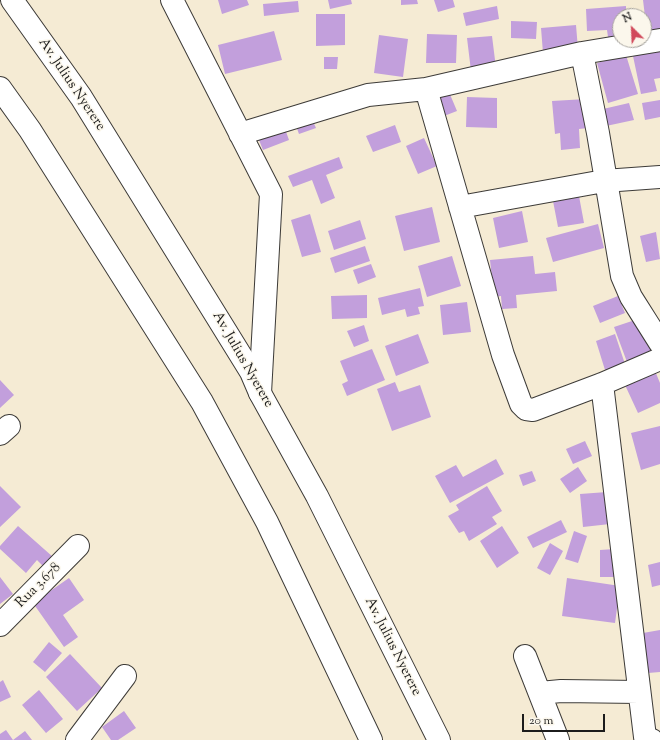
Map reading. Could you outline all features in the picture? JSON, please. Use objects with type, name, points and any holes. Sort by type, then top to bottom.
[{"type":"street","name":"Av. Julius Nyerere","points":[[12,0],[81,97],[251,372],[260,393],[317,496],[439,740]]},
{"type":"street","points":[[172,0],[271,194],[260,393]]},
{"type":"street","points":[[240,134],[368,95],[426,89],[582,53],[660,40]]},
{"type":"street","points":[[582,53],[598,133],[604,181],[622,276],[631,297],[660,343]]},
{"type":"street","points":[[0,88],[30,130],[202,402],[267,522],[371,740]]},
{"type":"street","points":[[426,89],[503,355],[521,404],[526,409],[533,410],[602,384],[660,359]]},
{"type":"street","points":[[460,208],[604,181],[660,177]]},
{"type":"street","points":[[602,384],[645,737],[652,740]]},
{"type":"street","name":"Rua 3.678","points":[[0,626],[78,546]]},
{"type":"street","points":[[525,656],[558,740]]},
{"type":"street","points":[[77,740],[125,676]]},
{"type":"street","points":[[540,693],[561,691],[640,692]]},
{"type":"building","points":[[218,0],[247,0],[249,5],[222,14]]},
{"type":"building","points":[[328,0],[351,0],[352,4],[330,9]]},
{"type":"building","points":[[401,0],[417,0],[418,4],[401,5]]},
{"type":"building","points":[[434,0],[453,0],[455,7],[438,12]]},
{"type":"building","points":[[643,0],[660,0],[660,31],[652,32],[652,8],[644,8]]},
{"type":"building","points":[[298,1],[299,12],[264,16],[263,4]]},
{"type":"building","points":[[497,6],[499,19],[466,26],[463,13]]},
{"type":"building","points":[[626,6],[626,8],[612,8],[612,37],[608,37],[607,30],[587,31],[586,9]]},
{"type":"building","points":[[316,14],[345,14],[345,45],[316,46]]},
{"type":"building","points":[[511,21],[537,22],[536,39],[511,38]]},
{"type":"building","points":[[576,25],[578,49],[543,53],[541,28]]},
{"type":"building","points":[[274,31],[282,60],[225,74],[218,45]]},
{"type":"building","points":[[427,34],[457,35],[456,63],[426,63]]},
{"type":"building","points":[[379,35],[408,39],[403,77],[374,73]]},
{"type":"building","points":[[492,36],[496,68],[471,71],[467,38]]},
{"type":"building","points":[[660,50],[660,78],[654,79],[657,91],[641,94],[633,56]]},
{"type":"building","points":[[626,55],[638,94],[608,103],[597,63]]},
{"type":"building","points":[[324,57],[338,57],[337,69],[324,69]]},
{"type":"building","points":[[449,92],[457,111],[444,116],[436,97]]},
{"type":"building","points":[[467,97],[497,98],[497,128],[466,127]]},
{"type":"building","points":[[586,99],[588,128],[579,129],[580,148],[561,150],[560,133],[555,134],[552,101]]},
{"type":"building","points":[[660,100],[660,117],[645,120],[642,103]]},
{"type":"building","points":[[629,103],[634,120],[606,126],[603,109]]},
{"type":"building","points":[[311,117],[316,128],[299,134],[295,123]]},
{"type":"building","points":[[395,125],[401,142],[373,152],[366,136]]},
{"type":"building","points":[[284,126],[289,140],[263,150],[257,135]]},
{"type":"building","points":[[424,138],[437,166],[418,174],[406,146]]},
{"type":"building","points":[[339,157],[343,168],[326,175],[335,198],[321,204],[312,180],[293,187],[288,176]]},
{"type":"building","points":[[579,196],[584,223],[558,227],[553,201]]},
{"type":"building","points":[[432,207],[440,242],[404,251],[395,216]]},
{"type":"building","points":[[522,211],[528,242],[499,248],[493,218]]},
{"type":"building","points":[[310,214],[321,252],[302,257],[291,220]]},
{"type":"building","points":[[360,220],[366,239],[334,250],[328,231]]},
{"type":"building","points":[[598,224],[604,248],[553,262],[546,238]]},
{"type":"building","points":[[656,232],[660,259],[646,262],[640,236]]},
{"type":"building","points":[[365,246],[370,261],[335,273],[330,258]]},
{"type":"building","points":[[452,256],[461,286],[427,297],[418,266]]},
{"type":"building","points":[[533,256],[535,274],[555,272],[557,291],[516,295],[517,308],[502,309],[501,296],[494,297],[490,260]]},
{"type":"building","points":[[371,264],[376,277],[358,284],[353,270]]},
{"type":"building","points":[[420,288],[424,306],[418,307],[420,314],[407,317],[405,309],[382,315],[378,298]]},
{"type":"building","points":[[367,295],[367,318],[332,319],[331,296]]},
{"type":"building","points":[[618,296],[625,313],[600,323],[593,306]]},
{"type":"building","points":[[467,302],[471,332],[443,335],[440,305]]},
{"type":"building","points":[[641,318],[654,352],[627,362],[614,327]]},
{"type":"building","points":[[364,325],[369,341],[354,347],[347,331]]},
{"type":"building","points":[[418,334],[429,363],[396,376],[385,346]]},
{"type":"building","points":[[615,334],[625,364],[605,370],[596,341]]},
{"type":"building","points":[[372,349],[385,380],[347,396],[342,384],[348,381],[340,361]]},
{"type":"building","points":[[655,371],[660,383],[660,403],[638,413],[625,385]]},
{"type":"building","points":[[0,380],[14,395],[0,408]]},
{"type":"building","points":[[395,382],[399,392],[420,385],[431,417],[392,431],[377,389]]},
{"type":"building","points":[[660,426],[660,464],[641,470],[631,433]]},
{"type":"building","points":[[585,441],[592,456],[573,464],[566,449]]},
{"type":"building","points":[[496,459],[504,474],[450,503],[435,476],[456,465],[463,477]]},
{"type":"building","points":[[578,467],[587,481],[570,493],[560,479]]},
{"type":"building","points":[[532,471],[536,481],[523,486],[519,475]]},
{"type":"building","points":[[0,486],[21,507],[0,527]]},
{"type":"building","points":[[487,486],[502,511],[492,517],[497,524],[469,541],[464,531],[459,533],[448,516],[459,510],[456,505]]},
{"type":"building","points":[[607,492],[610,524],[583,527],[580,494]]},
{"type":"building","points":[[561,520],[567,532],[533,548],[527,537]]},
{"type":"building","points":[[18,526],[53,557],[44,567],[37,560],[26,573],[0,549],[0,546]]},
{"type":"building","points":[[502,526],[519,553],[497,568],[480,541]]},
{"type":"building","points":[[574,531],[587,536],[578,563],[565,559]]},
{"type":"building","points":[[550,543],[563,551],[550,575],[537,568]]},
{"type":"building","points":[[615,549],[615,577],[600,577],[600,550]]},
{"type":"building","points":[[660,562],[660,585],[652,587],[648,565]]},
{"type":"building","points":[[0,577],[13,594],[0,604]]},
{"type":"building","points":[[69,578],[84,600],[63,615],[78,637],[64,647],[33,603]]},
{"type":"building","points":[[567,578],[620,586],[615,623],[562,616]]},
{"type":"building","points":[[660,630],[660,672],[648,673],[643,633]]},
{"type":"building","points":[[49,642],[62,653],[45,672],[33,662]]},
{"type":"building","points":[[70,654],[102,688],[77,711],[46,677]]},
{"type":"building","points":[[3,680],[11,697],[0,702],[0,682]]},
{"type":"building","points":[[39,690],[63,719],[46,733],[22,705]]},
{"type":"building","points":[[124,711],[136,728],[118,740],[111,740],[102,727]]},
{"type":"building","points":[[6,730],[13,740],[0,740],[0,734]]},
{"type":"building","points":[[25,731],[32,740],[13,740]]}]
